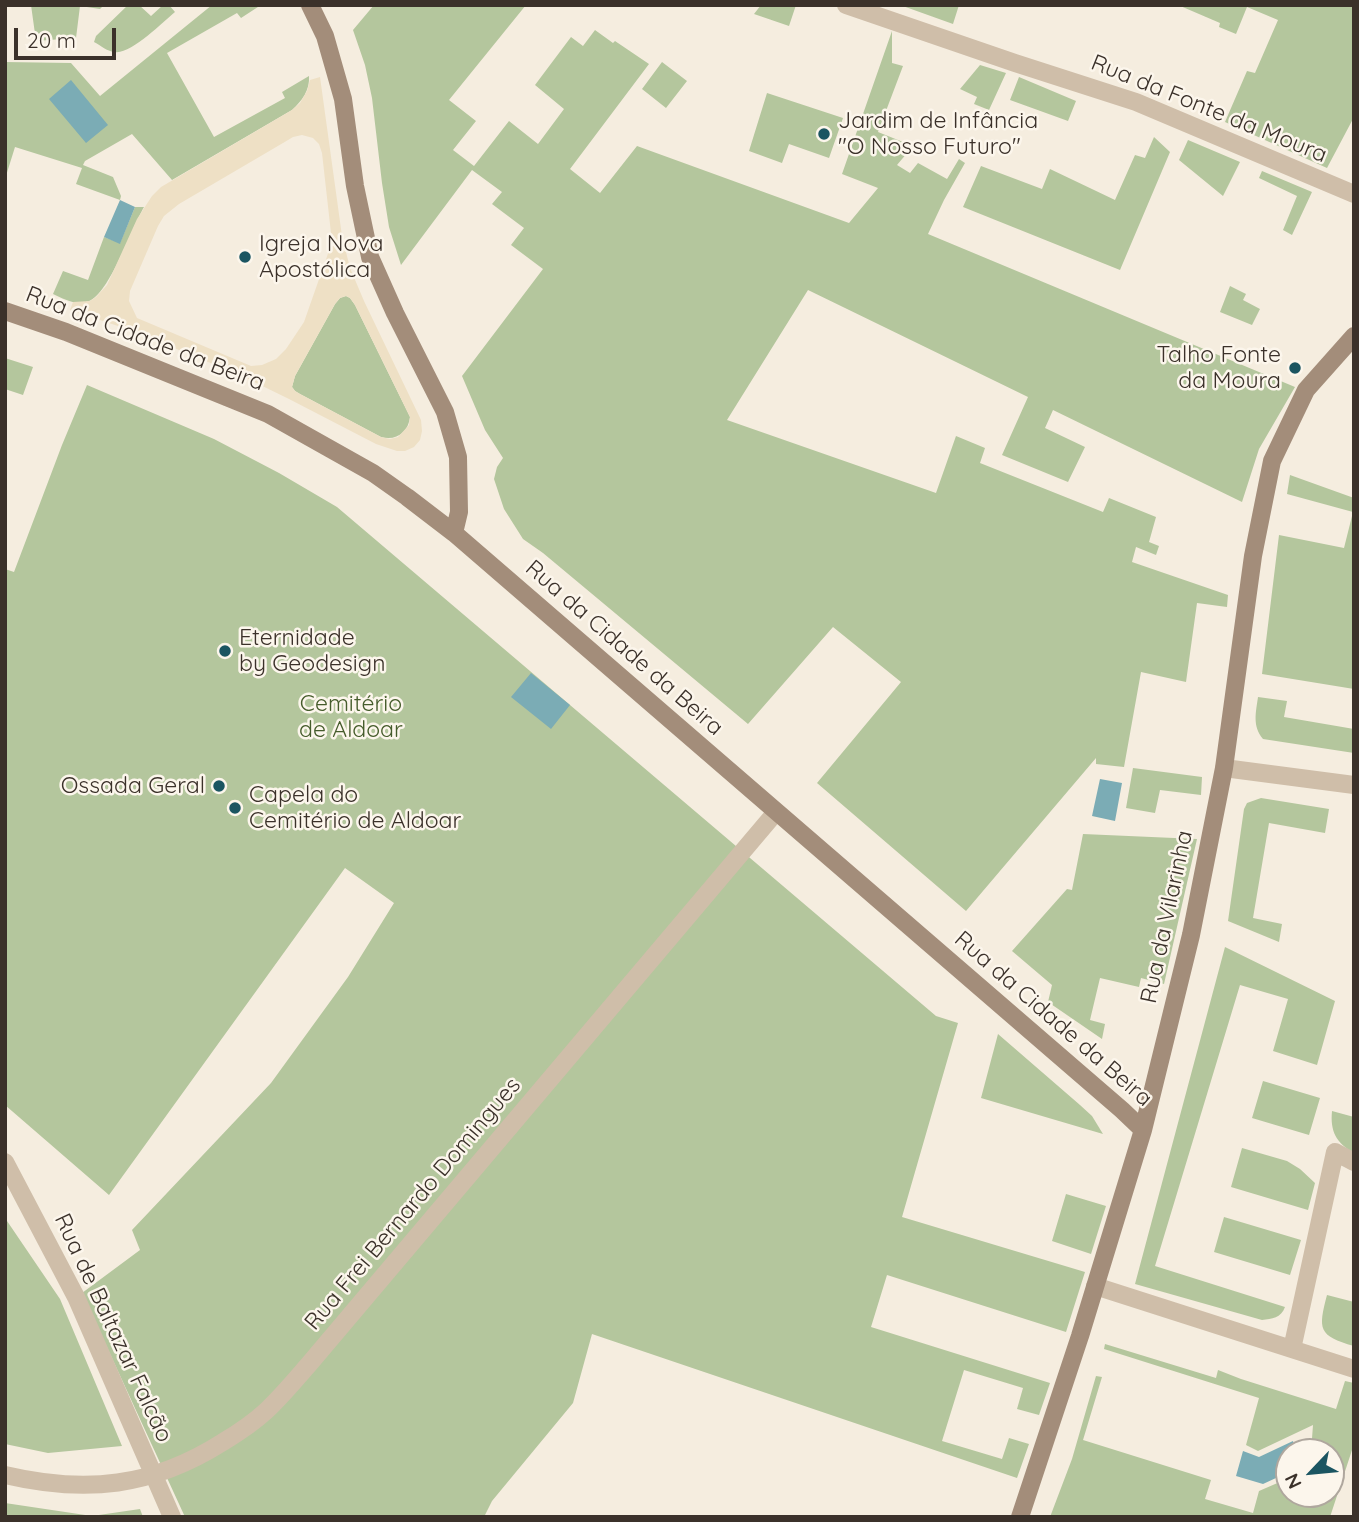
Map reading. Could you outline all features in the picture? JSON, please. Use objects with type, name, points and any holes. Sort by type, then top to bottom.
[{"type":"street","points":[[310,5],[325,36],[343,99],[355,186],[370,257],[445,412],[458,457],[459,512],[454,533]]},
{"type":"street","name":"Rua da Fonte da Moura","points":[[845,5],[1136,102],[1354,194]]},
{"type":"street","name":"Rua da Cidade da Beira","points":[[5,311],[76,336],[268,414],[373,473],[407,497],[454,533],[1143,1130]]},
{"type":"street","name":"Rua da Vilarinha","points":[[1020,1517],[1096,1286],[1143,1130],[1191,935],[1224,768],[1253,556],[1272,461],[1306,390],[1354,337]]},
{"type":"street","points":[[1224,768],[1354,785]]},
{"type":"street","name":"Rua Frei Bernardo Domingues","points":[[5,1475],[47,1483],[95,1486],[154,1475],[212,1449],[265,1412],[328,1342],[776,811]]},
{"type":"street","points":[[1292,1349],[1335,1152],[1354,1162]]},
{"type":"street","name":"Rua de Baltazar Falcão","points":[[5,1162],[76,1297],[172,1517]]},
{"type":"street","points":[[1096,1286],[1354,1369]]},
{"type":"green space","points":[[31,5],[104,5],[100,9],[80,6],[76,38],[36,41]]},
{"type":"green space","points":[[128,5],[139,5],[151,16],[163,5],[169,5],[175,12],[146,37],[121,52],[110,51],[94,42],[96,36]]},
{"type":"green space","points":[[212,5],[261,5],[241,18],[237,13],[167,53],[214,137],[285,98],[282,92],[309,76],[305,95],[292,110],[172,180],[132,134],[85,161],[83,165],[113,177],[121,196],[120,200],[76,184],[82,168],[15,147],[5,179],[5,62],[71,63],[100,96]]},
{"type":"green space","points":[[374,5],[526,5],[449,100],[476,121],[453,150],[474,166],[509,121],[538,144],[564,109],[535,85],[571,37],[583,46],[595,30],[649,64],[570,169],[600,193],[637,146],[849,223],[878,188],[842,174],[892,31],[892,63],[903,66],[878,132],[913,146],[897,165],[910,173],[918,163],[947,179],[959,159],[965,163],[928,234],[1295,387],[1259,449],[1242,502],[1053,410],[1045,428],[1085,447],[1068,482],[1002,455],[1028,397],[808,290],[727,420],[936,493],[956,436],[985,448],[980,463],[1103,512],[1109,498],[1156,517],[1149,542],[1159,546],[1156,555],[1136,547],[1132,562],[1228,595],[1227,607],[1197,603],[1186,682],[1141,672],[1124,767],[1096,764],[1096,758],[966,911],[817,783],[901,682],[833,627],[748,724],[523,539],[504,509],[494,479],[503,458],[485,430],[462,376],[543,269],[511,245],[524,228],[492,204],[502,192],[472,170],[401,265],[389,227],[372,98],[365,65],[353,30]]},
{"type":"green space","points":[[761,5],[796,5],[789,26],[754,14]]},
{"type":"green space","points":[[900,5],[959,5],[953,24]]},
{"type":"green space","points":[[1178,5],[1354,5],[1354,117],[1327,168],[1225,122],[1247,71],[1255,73],[1278,20],[1247,7],[1236,34],[1219,27],[1220,23]]},
{"type":"green space","points":[[662,62],[687,81],[666,108],[642,89]]},
{"type":"green space","points":[[980,65],[1006,73],[989,110],[974,104],[977,97],[960,89]]},
{"type":"green space","points":[[1019,77],[1076,101],[1068,121],[1010,100]]},
{"type":"green space","points":[[767,93],[843,118],[829,158],[789,144],[782,163],[749,151]]},
{"type":"green space","points":[[1154,137],[1170,152],[1120,270],[963,207],[981,166],[1042,189],[1050,169],[1115,200],[1135,155],[1145,158]]},
{"type":"green space","points":[[1188,140],[1240,162],[1223,196],[1179,160]]},
{"type":"green space","points":[[1262,171],[1312,192],[1292,235],[1283,230],[1297,196],[1259,178]]},
{"type":"green space","points":[[135,207],[144,207],[112,274],[97,296],[79,303],[53,294],[63,271],[88,280],[104,237],[120,243]]},
{"type":"green space","points":[[1230,286],[1246,294],[1243,300],[1260,309],[1252,325],[1220,312]]},
{"type":"green space","points":[[346,296],[355,305],[410,417],[407,427],[396,437],[381,437],[300,394],[292,387],[295,376],[335,304]]},
{"type":"green space","points":[[5,358],[33,367],[23,395],[5,389]]},
{"type":"green space","name":"Cemitério de Aldoar","points":[[87,385],[214,439],[337,507],[936,1016],[958,1023],[902,1217],[1085,1272],[1066,1332],[887,1275],[871,1327],[1050,1383],[1039,1415],[1017,1409],[1023,1388],[964,1370],[942,1441],[1002,1459],[1009,1438],[1029,1444],[1017,1478],[592,1334],[573,1403],[492,1501],[484,1517],[185,1517],[82,1293],[140,1250],[132,1230],[271,1083],[348,977],[394,903],[345,868],[109,1195],[5,1105],[5,569],[14,572]]},
{"type":"green space","points":[[1290,475],[1354,498],[1354,689],[1262,674],[1279,535],[1344,548],[1353,512],[1287,494]]},
{"type":"green space","points":[[1258,697],[1287,701],[1284,717],[1354,729],[1354,753],[1263,739],[1256,724]]},
{"type":"green space","points":[[1133,768],[1202,777],[1201,795],[1160,790],[1155,813],[1126,808]]},
{"type":"green space","points":[[1261,798],[1329,809],[1325,833],[1269,823],[1253,918],[1282,924],[1279,942],[1228,921],[1244,809],[1247,803]]},
{"type":"green space","points":[[1083,834],[1197,839],[1164,984],[1141,978],[1139,987],[1100,978],[1090,1020],[1105,1024],[1102,1039],[1048,1002],[1052,985],[1012,951],[1067,889],[1072,890]]},
{"type":"green space","points":[[1225,947],[1335,1001],[1317,1065],[1273,1051],[1288,999],[1240,985],[1155,1266],[1285,1307],[1279,1316],[1262,1320],[1135,1284]]},
{"type":"green space","points":[[998,1034],[1092,1116],[1103,1134],[981,1098]]},
{"type":"green space","points":[[1263,1081],[1320,1098],[1309,1135],[1252,1118]]},
{"type":"green space","points":[[1332,1111],[1354,1117],[1354,1153],[1336,1136],[1332,1125]]},
{"type":"green space","points":[[1242,1148],[1287,1161],[1315,1183],[1308,1210],[1231,1187]]},
{"type":"green space","points":[[1066,1194],[1106,1206],[1091,1254],[1052,1241]]},
{"type":"green space","points":[[1224,1217],[1301,1240],[1290,1275],[1214,1252]]},
{"type":"green space","points":[[5,1218],[60,1299],[122,1446],[48,1453],[5,1444]]},
{"type":"green space","points":[[1327,1295],[1354,1302],[1354,1346],[1333,1339],[1324,1330],[1322,1316]]},
{"type":"green space","points":[[1105,1344],[1216,1378],[1218,1370],[1336,1409],[1345,1381],[1354,1383],[1354,1444],[1345,1471],[1345,1438],[1312,1438],[1313,1425],[1286,1438],[1275,1438],[1275,1443],[1258,1451],[1246,1445],[1259,1398],[1104,1349]]},
{"type":"green space","points":[[1096,1376],[1102,1377],[1083,1440],[1211,1480],[1205,1499],[1253,1513],[1259,1491],[1275,1484],[1275,1508],[1333,1508],[1330,1517],[1050,1517],[1072,1459]]},
{"type":"green space","points":[[5,1503],[92,1516],[140,1509],[143,1517],[5,1517]]},
{"type":"shaded area","points":[[320,77],[342,236],[350,268],[421,420],[420,440],[405,451],[376,444],[242,376],[133,331],[70,310],[73,302],[90,301],[107,285],[137,219],[161,187],[292,110],[300,103],[310,80]],"holes":[[[302,135],[313,138],[322,153],[331,245],[304,322],[286,349],[276,359],[251,366],[137,318],[129,301],[130,291],[164,216],[179,204],[293,137]],[[346,296],[355,305],[410,417],[409,425],[398,437],[381,437],[300,394],[292,387],[295,376],[335,304]]]},
{"type":"water","points":[[71,80],[108,125],[86,143],[49,99]]},
{"type":"water","points":[[120,200],[135,207],[120,244],[104,237]]},
{"type":"water","points":[[531,673],[570,705],[551,729],[511,697]]},
{"type":"water","points":[[1100,779],[1122,783],[1115,821],[1092,816]]},
{"type":"water","points":[[1275,1449],[1275,1478],[1263,1484],[1236,1476],[1243,1451],[1259,1457]]},
{"type":"place","name":"Jardim de Infância \"O Nosso Futuro\"","points":[[824,134]]},
{"type":"place","name":"Igreja Nova Apostólica","points":[[245,257]]},
{"type":"place","name":"Talho Fonte da Moura","points":[[1295,368]]},
{"type":"place","name":"Eternidade by Geodesign","points":[[225,651]]},
{"type":"place","name":"Ossada Geral","points":[[219,786]]},
{"type":"place","name":"Capela do Cemitério de Aldoar","points":[[235,808]]}]
